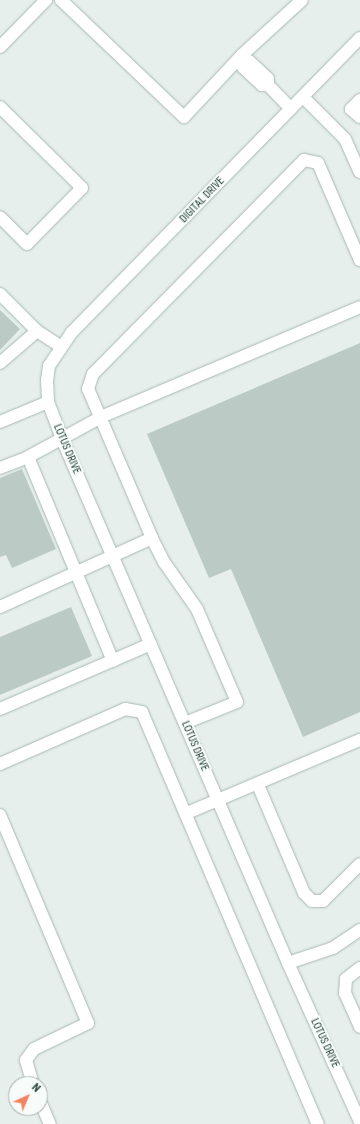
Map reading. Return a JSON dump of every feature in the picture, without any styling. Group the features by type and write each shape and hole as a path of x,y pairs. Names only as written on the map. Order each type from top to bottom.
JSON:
{"street":[{"path":"0,47 46,0"},
{"path":"61,0 184,117 240,58 302,0"},
{"name":"DIGITAL DRIVE","path":"49,366 60,346 360,38"},
{"path":"240,58 243,67 262,85 268,85 292,108"},
{"path":"303,97 355,147 360,172"},
{"path":"360,100 352,109 360,117"},
{"path":"0,107 82,188 27,244 0,217"},
{"path":"185,723 237,702 197,609 164,562 152,538 101,416 88,389 93,374 304,160 318,163 360,260"},
{"path":"0,294 37,331 60,346"},
{"path":"0,468 28,457 101,416 360,307"},
{"path":"0,362 37,331"},
{"name":"LOTUS DRIVE","path":"49,366 48,402 62,439 288,964 360,1122"},
{"path":"0,422 48,402"},
{"path":"28,457 113,661"},
{"path":"0,607 112,554 152,538"},
{"path":"0,709 151,644"},
{"path":"0,764 124,709 133,709 142,712 148,720 318,1124"},
{"path":"187,813 258,785 360,740"},
{"path":"258,785 304,893 312,901 323,901 360,864"},
{"path":"0,815 88,1023 34,1049 26,1060 31,1076"},
{"path":"288,964 333,948 360,930"},
{"path":"360,968 346,980 345,993 360,1027"}],"building":[{"path":"0,310 20,329 0,350"},
{"path":"360,343 360,712 303,737 231,569 209,578 147,434"},
{"path":"22,469 56,549 12,568 6,555 0,557 0,478"},
{"path":"71,607 92,656 0,695 0,637"}]}
